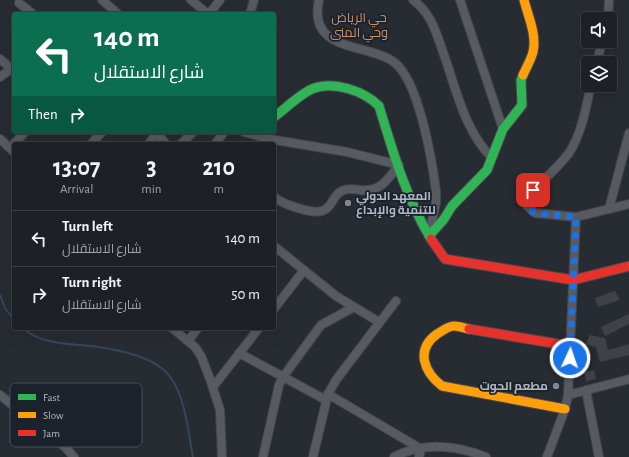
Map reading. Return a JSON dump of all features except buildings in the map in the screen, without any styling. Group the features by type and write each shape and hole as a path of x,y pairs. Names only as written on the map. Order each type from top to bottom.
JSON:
{"street":[{"path":"102,0 116,12"},
{"path":"191,0 206,12"},
{"path":"211,12 220,0"},
{"path":"251,12 254,0"},
{"path":"319,0 318,16 320,24 330,38 337,43 387,57 403,70 408,79 417,101 435,186 436,203 429,236"},
{"path":"413,0 431,18 468,124 482,147 492,158"},
{"path":"460,0 503,128"},
{"path":"429,236 444,219 452,206 486,170 503,128 522,105 521,80 533,53 534,45 534,38 524,0"},
{"path":"608,12 609,0"},
{"path":"19,3 30,12"},
{"path":"0,59 12,69"},
{"path":"0,77 12,71"},
{"path":"276,116 312,89 350,89 366,94 374,99 379,106 415,213 445,259 573,280 629,266"},
{"path":"589,92 579,133 570,151 552,173 528,195 527,206 535,213 576,217 629,204"},
{"path":"609,209 629,133"},
{"path":"17,142 23,134"},
{"path":"93,142 100,134"},
{"path":"183,142 191,134"},
{"path":"256,134 284,142 335,149 399,165"},
{"path":"0,139 12,146"},
{"path":"276,198 296,207 316,213 326,210 337,193 343,190 377,189 384,184 399,165"},
{"path":"547,457 565,409 568,395 576,217"},
{"path":"276,248 336,296 380,322"},
{"path":"276,306 304,270"},
{"path":"313,457 327,397 336,380 396,301"},
{"path":"263,457 279,385 283,377 321,325 354,307"},
{"path":"565,409 442,386 428,373 424,354 426,347 434,335 453,326 570,346"},
{"path":"174,330 195,347 201,356 213,387 220,410 222,457"},
{"path":"188,341 196,330"},
{"path":"213,387 257,330"},
{"path":"239,353 283,377 327,397 420,453"},
{"path":"568,395 629,379"},
{"path":"586,390 599,457"},
{"path":"0,395 10,403"},
{"path":"65,447 74,457"},
{"path":"394,457 404,452 420,453 452,447 469,450 486,457"}],"waterway":[{"path":"0,295 5,308 12,317"},
{"path":"25,330 35,336 49,341 129,353 154,363 164,370 171,378 180,396 186,416 193,457"}],"traffic: fast":[{"path":"429,236 444,219 452,206 487,170 503,129 522,105 521,80 523,75"},
{"path":"276,115 303,94 320,87 338,86 348,88 373,101 379,106 407,191 431,239"}],"traffic: slow":[{"path":"523,75 531,58 534,46 532,26 524,0"},
{"path":"469,329 456,326 447,328 430,340 426,347 424,361 431,374 442,386 565,409"}],"traffic: jam":[{"path":"431,239 445,259 573,280 629,266"},
{"path":"469,329 570,346"}],"place":[{"name":"المعهد الدولي للتنمية والإبداع","path":"348,203"},
{"name":"مطعم الحوت","path":"556,386"}],"district":[{"name":"حي الرياض وحي المنى","path":"359,26"}],"route":[{"path":"533,190 528,195 527,200 527,206 530,211 535,213 576,217 570,358"}]}
